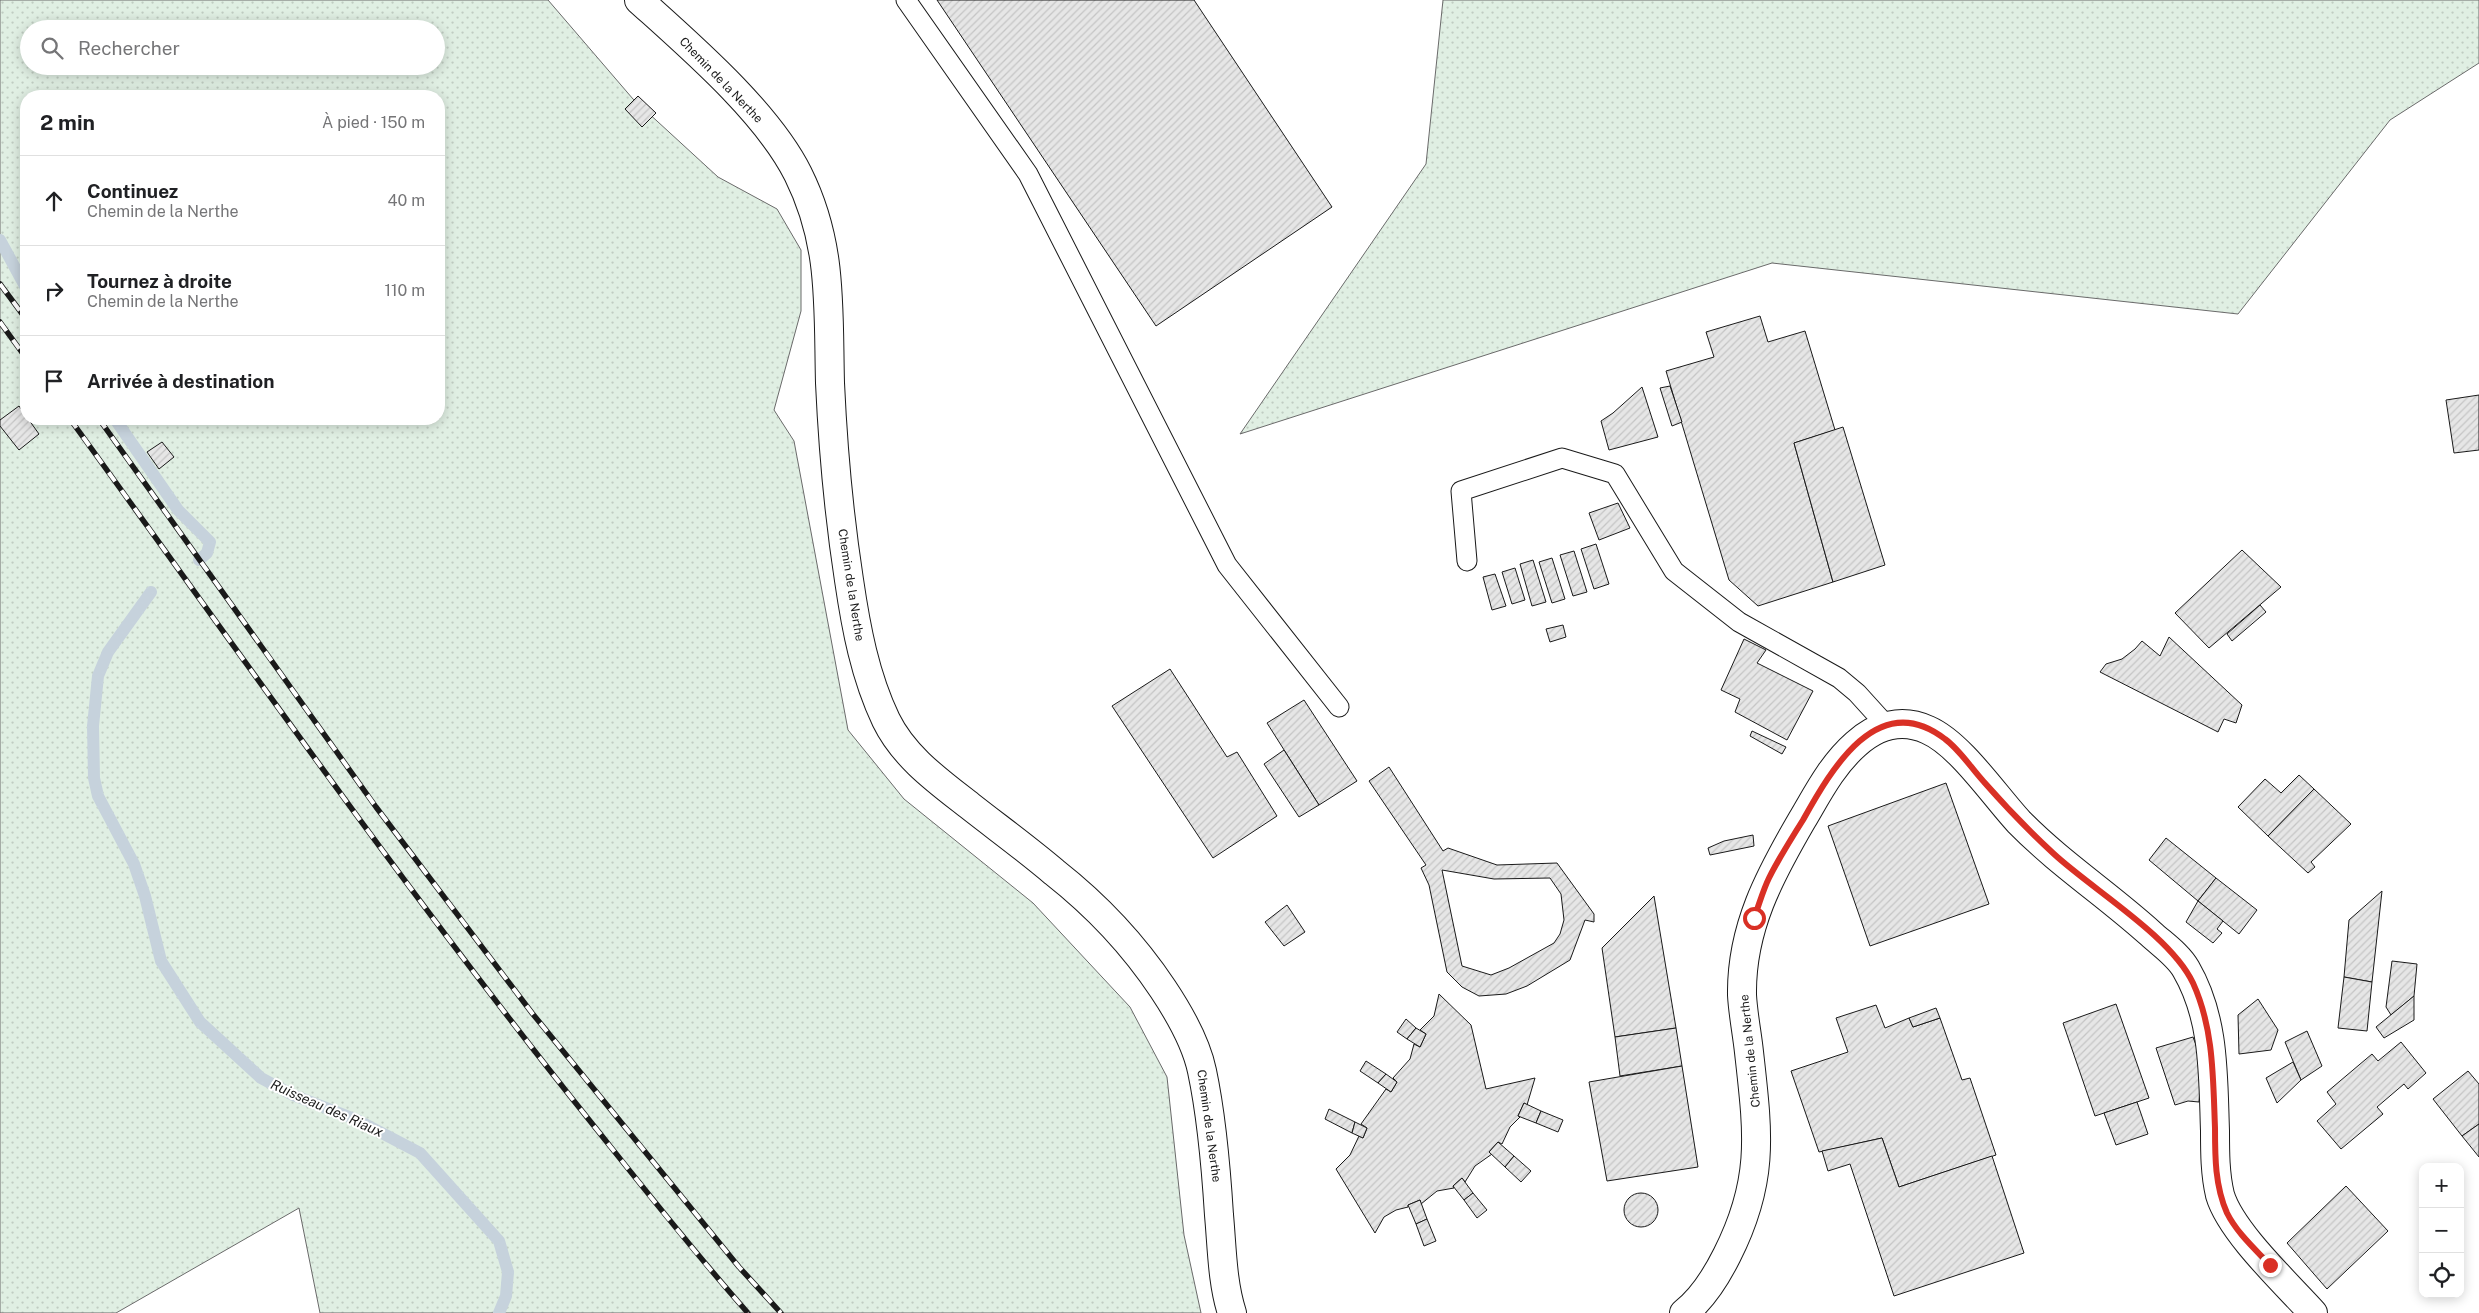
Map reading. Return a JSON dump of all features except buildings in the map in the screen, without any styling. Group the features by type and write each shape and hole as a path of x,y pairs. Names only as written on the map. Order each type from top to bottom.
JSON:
{"street":[{"name":"Chemin de la Nerthe","path":"639,0 722,77 771,132 797,172 814,213 826,264 830,301 830,383 835,463 847,568 857,630 868,673 886,719 902,748 937,780 1057,874 1124,936 1163,989 1185,1025 1202,1068 1216,1172 1223,1260 1232,1313"},
{"name":"Chemin de la Nerthe","path":"1684,1313 1692,1308 1719,1271 1736,1236 1749,1200 1757,1157 1757,1121 1742,995 1745,958 1754,918 1768,879 1828,775 1860,740 1874,730 1886,725 1906,724 1927,729 1945,739 2021,824 2133,918 2184,966 2200,1001 2210,1036 2213,1064 2216,1162 2221,1196 2234,1226 2313,1313"}],"lane":[{"path":"906,0 1028,174 1227,565 1340,706"},
{"path":"1467,561 1461,491 1562,458 1615,474 1674,571 1739,622 1839,678 1857,693 1886,725"}],"green space":[{"path":"0,0 548,0 633,99 718,177 777,209 801,250 801,311 774,410 794,441 848,730 904,799 1033,903 1130,1007 1167,1077 1184,1235 1201,1313 320,1313 299,1208 116,1313 0,1313"},
{"path":"1443,0 2479,0 2479,63 2390,120 2238,314 1772,263 1240,434 1426,164"}],"waterway":[{"name":"Ruisseau des Riaux","path":"0,240 20,277"},
{"name":"Ruisseau des Riaux","path":"119,425 178,510 210,542 207,553 199,560"},
{"name":"Ruisseau des Riaux","path":"151,592 108,652 98,676 93,726 94,778 98,796 134,864 145,896 161,961 200,1022 261,1078 293,1095 357,1120 420,1153 499,1241 508,1272 506,1296 499,1313"}],"railway":[{"path":"0,284 20,311"},
{"path":"0,322 20,350"},
{"path":"74,425 456,949 629,1170 748,1313"},
{"path":"103,425 376,807 532,1013 739,1267 781,1313"}],"route":[{"path":"1754,918 1768,879 1828,775 1847,752 1874,730 1886,725 1906,724 1915,726 1927,729 1945,739 2021,824 2133,918 2184,966 2200,1001 2210,1036 2213,1064 2216,1162 2221,1196 2234,1226 2270,1265"}]}
